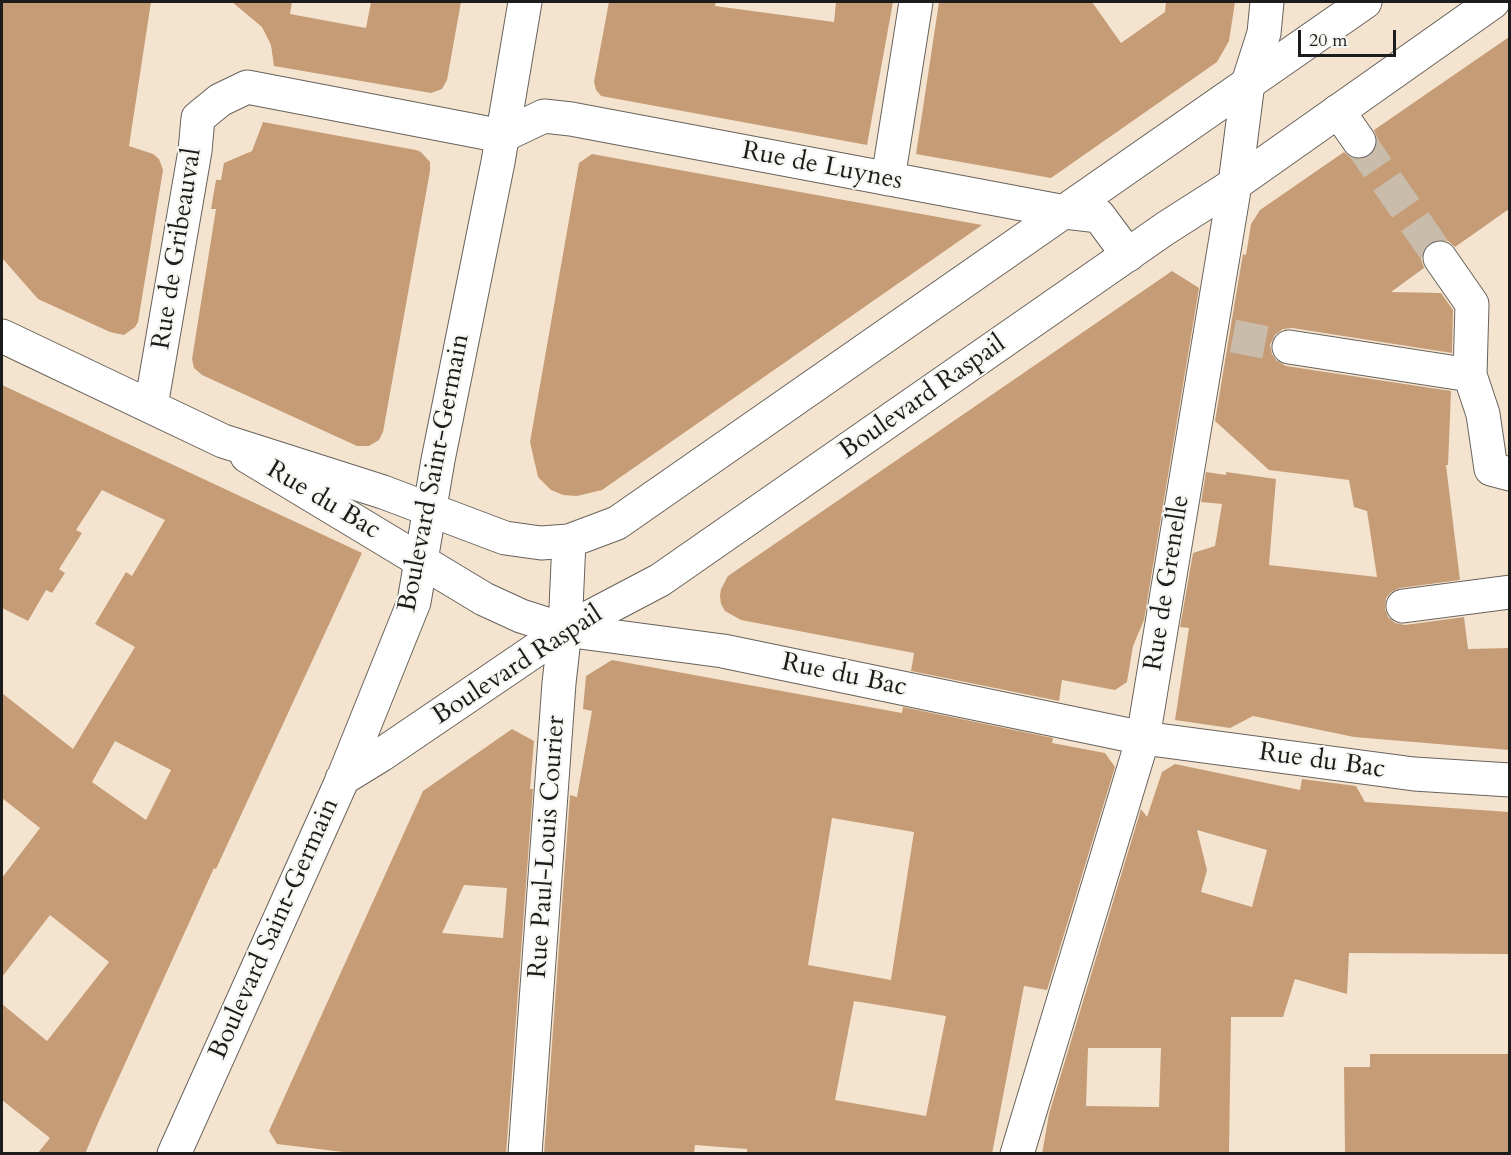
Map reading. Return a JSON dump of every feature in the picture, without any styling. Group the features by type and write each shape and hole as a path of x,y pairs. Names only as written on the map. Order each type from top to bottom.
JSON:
{"street":[{"name":"Boulevard Saint-Germain","path":"174,1154 342,779 414,602 423,561 438,460 502,136 525,2"},
{"path":"888,179 916,2"},
{"name":"Rue de Grenelle","path":"1017,1154 1143,738 1222,333 1235,184 1248,83 1264,33 1267,2"},
{"path":"431,510 505,538 541,543 569,541 617,524 1365,2"},
{"name":"Boulevard Raspail","path":"342,779 565,630 660,580 1166,228 1235,184 1493,2"},
{"name":"Rue de Gribeauval","path":"151,406 195,151 198,118 219,100 247,87 502,136"},
{"path":"1338,111 1359,141"},
{"name":"Rue de Luynes","path":"502,136 544,116 1065,212 1099,216 1128,255"},
{"path":"1440,258 1472,304 1470,375 1483,414 1491,469 1509,474"},
{"path":"2,320 13,341"},
{"name":"Rue du Bac","path":"13,341 223,441 484,599 521,616 565,630 723,651 1143,738 1414,774 1509,780"},
{"path":"1289,347 1470,375"},
{"name":"Rue du Bac","path":"223,441 383,492 431,510"},
{"name":"Rue Paul-Louis Courier","path":"525,1154 559,683 565,630 569,541"},
{"path":"1403,606 1509,592"}],"building":[{"path":"2,2 151,2 129,146 153,154 159,159 163,170 138,322 124,335 110,332 38,299 2,258"},
{"path":"232,2 292,2 290,14 366,28 371,2 461,2 447,80 442,89 431,93 274,66 271,45 262,27"},
{"path":"609,2 716,2 715,6 834,22 836,2 893,2 867,145 601,96 594,82"},
{"path":"939,2 1092,2 1121,43 1165,12 1166,2 1235,2 1229,41 1217,62 1051,178 916,154"},
{"path":"1509,37 1509,209 1455,247 1448,241 1439,239 1429,243 1423,250 1421,259 1424,268 1391,292 1441,293 1453,310 1452,353 1292,328 1283,329 1275,335 1270,345 1277,361 1286,366 1451,391 1448,465 1446,465 1460,580 1400,588 1391,592 1386,598 1385,609 1388,617 1395,623 1405,625 1464,617 1468,649 1509,648 1509,750 1354,737 1253,716 1230,728 1175,720 1189,628 1180,627 1193,553 1215,546 1222,504 1201,502 1206,472 1226,475 1226,472 1276,479 1269,565 1377,577 1367,511 1354,507 1349,480 1269,470 1215,421 1243,254 1246,255 1251,224 1260,210 1344,152 1351,158 1360,160 1370,156 1378,140 1374,130"},
{"path":"263,122 416,150 430,162 383,432 379,440 369,446 357,446 202,375 194,368 192,359 216,209 211,209 216,180 221,180 224,163 252,151"},
{"path":"592,154 982,225 602,490 577,496 563,495 551,490 538,477 530,442 579,163"},
{"path":"1172,271 1199,288 1144,620 1133,646 1127,682 1115,690 1062,680 1059,701 911,671 914,653 741,620 725,611 720,596 728,576"},
{"path":"2,385 362,553 216,869 214,868 85,1154 37,1154 50,1138 2,1100 2,1004 47,1041 109,962 50,915 2,977 2,878 40,828 2,798 2,693 73,749 135,647 95,624 126,572 132,576 165,520 102,490 76,530 82,533 59,569 65,573 52,593 46,590 28,621 2,608","holes":["115,741 171,770 146,820 92,782"]},
{"path":"612,660 902,713 903,707 1053,738 1052,743 1105,753 1115,767 1047,990 1024,986 992,1154 747,1154 747,1149 695,1145 694,1154 544,1154 570,795 577,797 592,711 583,709 586,676","holes":["832,818 914,832 891,980 808,965","854,1001 946,1016 926,1116 835,1100"]},
{"path":"512,729 534,741 530,789 533,789 506,1154 360,1154 277,1144 269,1131 423,791","holes":["464,885 507,888 503,938 442,933"]},
{"path":"1175,764 1300,790 1302,779 1356,786 1365,802 1509,812 1509,954 1349,953 1347,994 1295,979 1283,1017 1231,1017 1229,1154 1042,1154 1049,1114 1141,809 1147,817 1162,772","holes":["1197,830 1267,850 1252,907 1201,892 1207,870","1088,1048 1161,1048 1159,1107 1086,1106"]},
{"path":"1370,1054 1509,1054 1509,1154 1345,1154 1344,1067 1370,1067"}],"tunnel":[{"path":"1359,141 1440,258"},
{"path":"1233,336 1289,347"}]}
